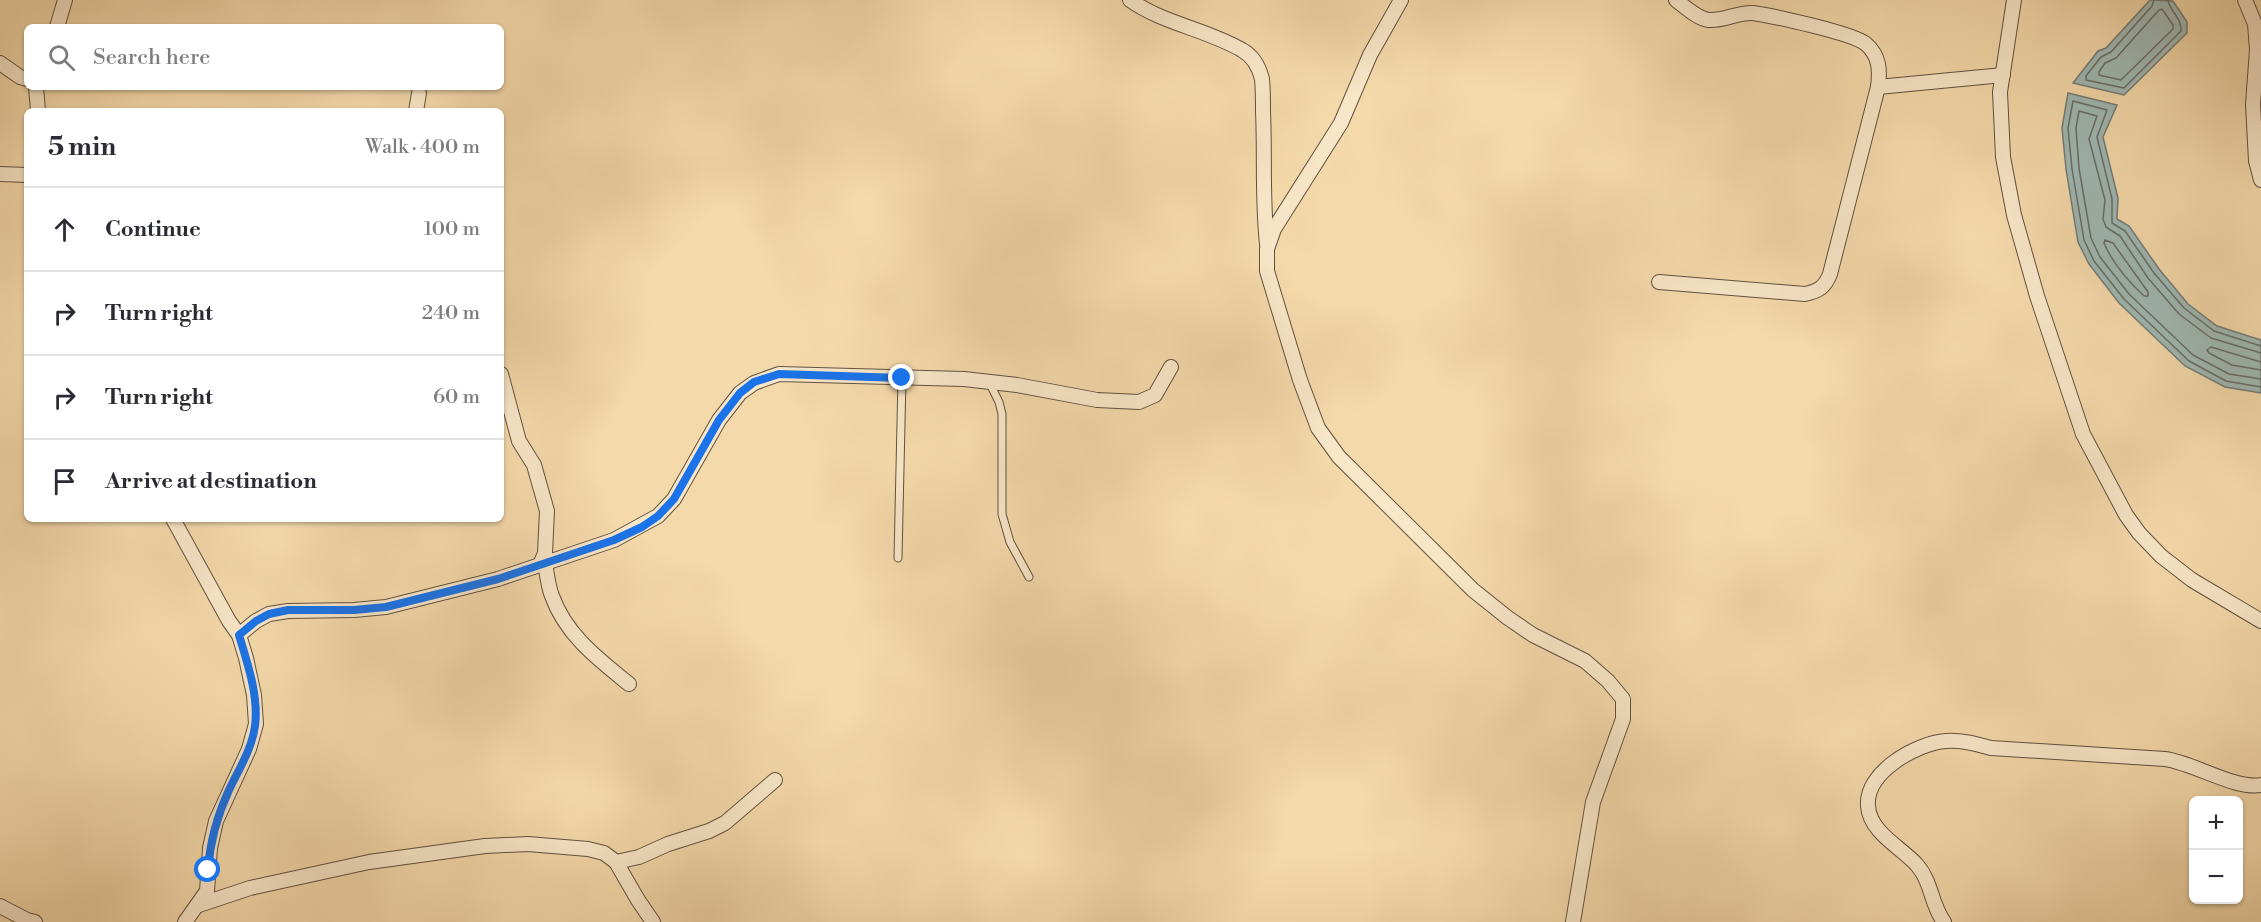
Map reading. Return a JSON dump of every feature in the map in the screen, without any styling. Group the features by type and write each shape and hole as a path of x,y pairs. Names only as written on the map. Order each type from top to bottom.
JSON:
{"street":[{"path":"58,24 65,0"},
{"path":"1130,0 1166,20 1215,36 1255,60 1262,78 1263,200 1268,249 1267,271 1300,380 1318,428 1339,457 1473,590 1533,635 1585,661 1608,681 1623,699 1623,719 1593,802 1573,922"},
{"path":"1268,249 1274,229 1341,123 1370,56 1401,0"},
{"path":"1659,282 1805,294 1818,291 1826,285 1878,87 1880,69 1875,55 1859,39 1752,13 1743,12 1709,20 1698,16 1677,0"},
{"path":"2014,0 2000,92 2003,157 2014,215 2043,316 2083,434 2126,514 2139,533 2161,556 2192,580 2261,621"},
{"path":"2245,0 2255,24 2257,50 2253,104 2256,161 2261,180"},
{"path":"0,63 24,78"},
{"path":"1878,87 2003,75"},
{"path":"36,90 38,108"},
{"path":"416,108 419,93"},
{"path":"0,174 24,175"},
{"path":"239,635 269,614 288,610 354,610 386,607 498,579 614,540 658,516 674,499 719,420 740,393 754,382 779,374 964,379 1017,385 1097,400 1139,402 1155,395 1171,367"},
{"path":"504,385 519,441 534,465 547,511 543,564 550,593 578,642 629,684"},
{"path":"175,522 223,611 239,635 254,695 256,724 249,749 216,821 210,848 207,891 185,922"},
{"path":"1944,922 1937,913 1932,891 1925,876 1917,865 1872,821 1868,806 1870,790 1877,777 1918,748 1945,741 1965,741 1991,748 2165,759 2179,761 2246,786 2261,785"},
{"path":"616,862 639,857 726,823 775,780"},
{"path":"199,905 250,888 297,876 369,862 485,846 528,844 588,849 604,854 616,862 653,922"},
{"path":"0,906 35,922"}],"lane":[{"path":"898,558 902,378"},
{"path":"989,382 1002,414 1004,526 1029,577"}],"water":[{"path":"2150,0 2173,1 2187,22 2187,33 2124,95 2073,83 2098,51 2106,48"},
{"path":"2068,93 2117,105 2103,137 2118,198 2117,219 2129,226 2159,269 2188,304 2217,326 2261,340 2261,393 2225,387 2185,366 2119,303 2089,264 2078,242 2066,169 2062,128"}],"route":[{"path":"208,870 216,821 249,749 256,724 254,695 239,635 256,621 269,614 288,610 354,610 386,607 431,597 498,579 614,540 642,527 658,516 674,499 719,420 740,393 754,382 779,374 902,378"}]}
